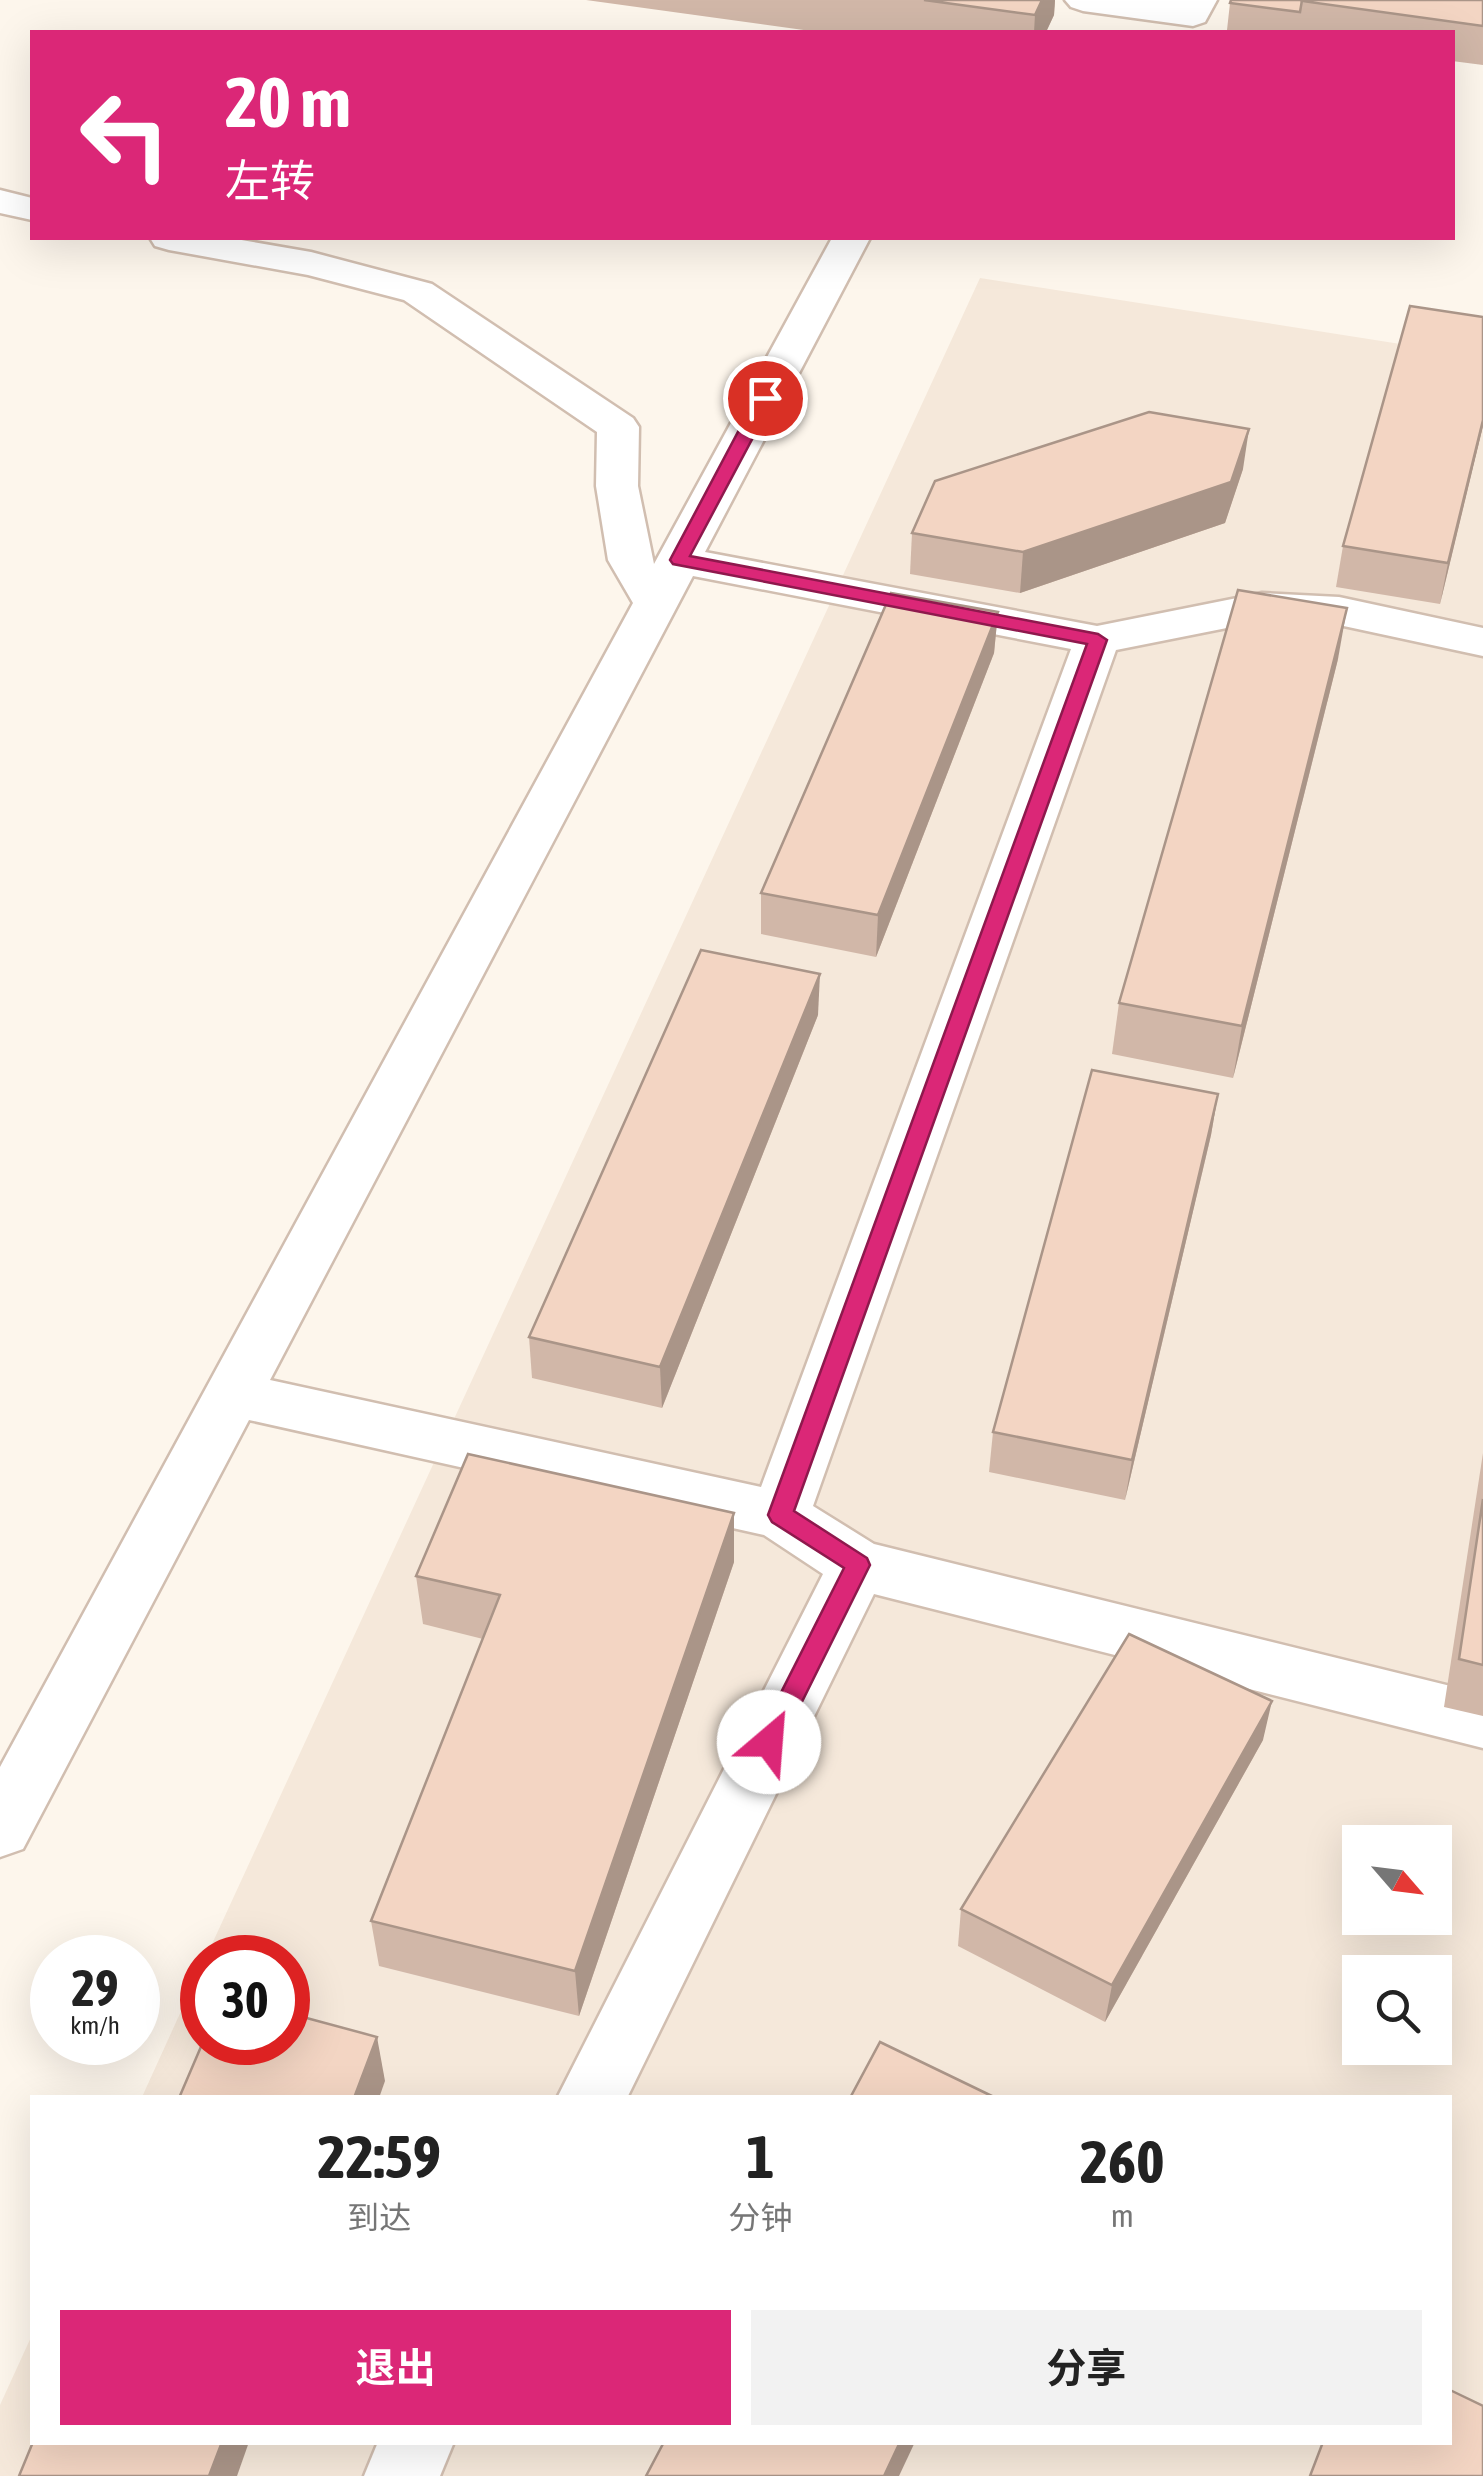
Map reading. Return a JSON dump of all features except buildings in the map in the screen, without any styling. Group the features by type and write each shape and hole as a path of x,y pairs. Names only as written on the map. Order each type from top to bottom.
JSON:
{"street":[{"path":"1083,0 1193,15 1199,0"},
{"path":"0,201 30,208"},
{"path":"180,240 311,264 418,292 618,427 617,486 630,560 667,581 1098,640 1262,607 1339,610 1483,642"},
{"path":"0,1829 850,240"},
{"path":"780,1515 1098,640"},
{"path":"234,1394 780,1515 858,1565 1483,1721"},
{"path":"592,2095 858,1565"},
{"path":"400,2476 416,2445"}],"shaded area":[{"path":"980,278 1483,357 1483,2476 0,2476 0,2405 30,2339 30,2445 1452,2445 1452,2095 143,2095 157,2065 160,2065 180,2013 180,2065 310,2065 310,1935 216,1935"}],"route":[{"path":"765,398 679,560 1098,640 780,1515 858,1565 769,1742"}]}
